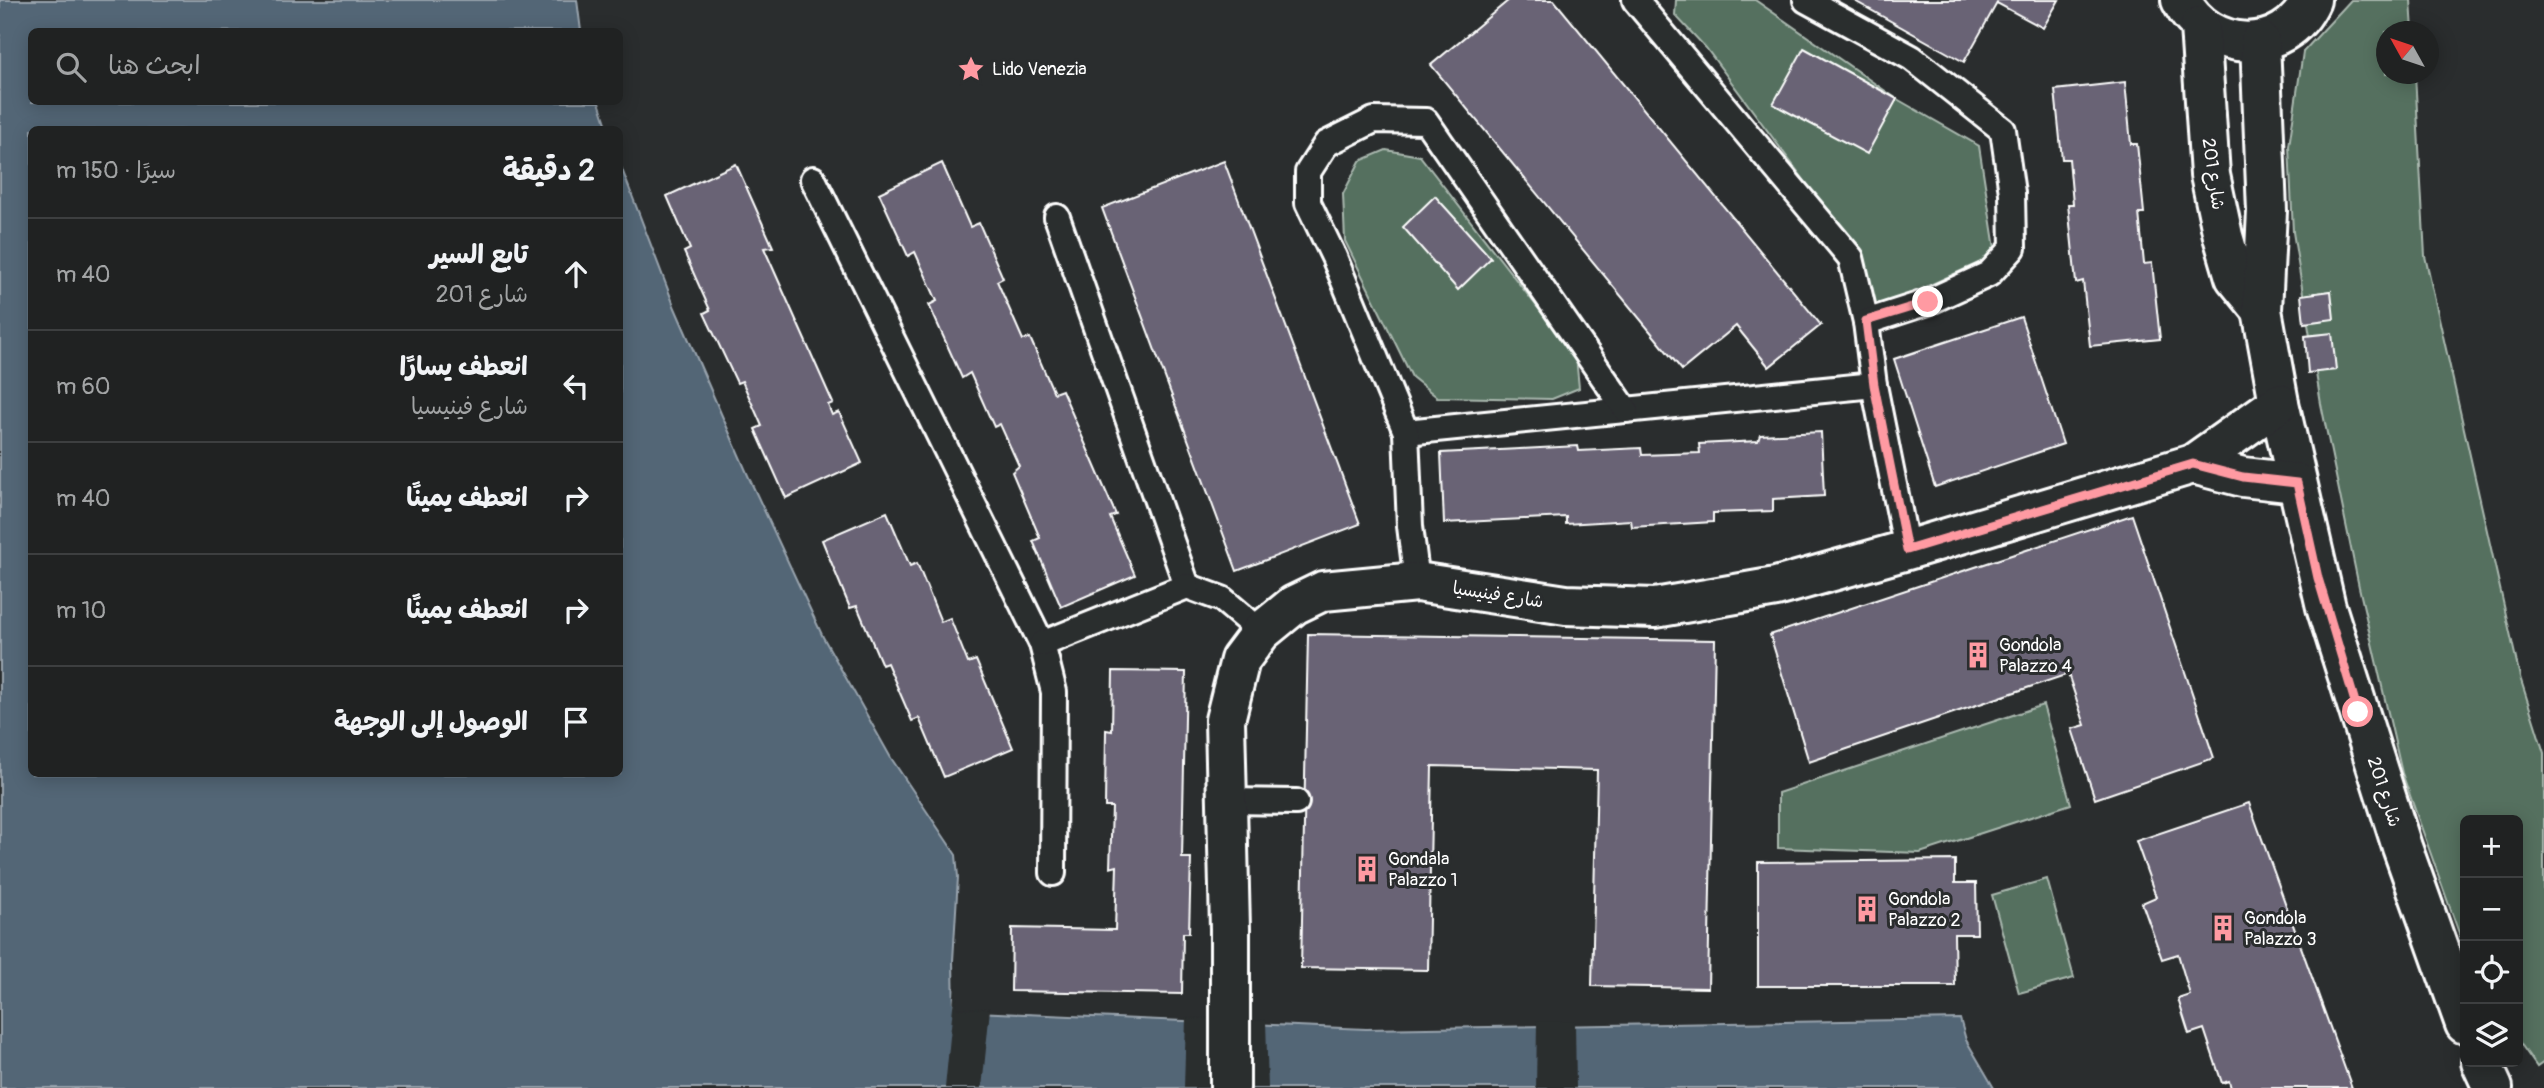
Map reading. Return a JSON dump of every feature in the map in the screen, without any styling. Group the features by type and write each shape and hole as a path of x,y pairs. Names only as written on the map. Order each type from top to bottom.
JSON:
{"street":[{"path":"2190,13 2218,37 2238,42 2260,41 2280,34 2297,21 2311,0"},
{"name":"شارع 201","path":"2190,13 2210,175 2223,236 2235,277 2262,310"},
{"name":"شارع 201","path":"2260,41 2267,211 2262,310 2279,403 2318,578 2402,847 2460,1010"},
{"name":"شارع فينيسيا","path":"1230,1088 1230,929 1225,720 1240,660 1261,632 1294,605 1323,591 1417,582 1566,605 1655,608 1776,587 2193,464 2279,403"},
{"path":"2193,464 2243,477 2297,483"},
{"path":"2483,1067 2493,1088"}],"lane":[{"path":"1635,0 1851,258 1866,321 1874,385 1907,550"},
{"path":"1806,0 1912,58 2003,130 2012,193 2013,248 1989,274 1928,302 1866,321"},
{"path":"1417,582 1410,526 1406,432 1334,257 1308,203 1308,172 1326,144 1374,120 1426,121 1626,410"},
{"path":"813,178 1042,643 1054,692 1054,873"},
{"path":"1057,217 1187,586"},
{"path":"1406,432 1874,385"},
{"path":"1042,643 1187,586 1222,599 1261,632"},
{"path":"1228,801 1296,802"}],"green space":[{"path":"1676,0 1755,0 1897,99 1979,146 1996,255 1877,309 1859,254 1706,48 1675,15"},
{"path":"2351,0 2411,0 2412,21 2376,21 2376,84 2416,84 2425,256 2520,677 2544,753 2544,1062 2537,1067 2523,1047 2523,815 2460,815 2460,936 2402,773 2359,587 2321,404 2293,232 2289,146 2303,52"},
{"path":"1386,150 1420,156 1576,357 1579,388 1552,399 1437,397 1412,377 1345,241 1343,194 1360,161"},
{"path":"2043,705 2071,804 1920,853 1778,848 1778,793"},
{"path":"2047,879 2074,978 2019,993 1992,895"}],"water":[{"path":"0,0 577,0 581,28 28,28 28,105 600,105 607,126 28,126 28,777 623,777 623,172 675,308 750,480 823,637 891,758 956,855 958,877 953,961 954,1011 1366,1029 1960,1019 1966,1040 1994,1088 0,1088"}],"pier":[{"path":"955,986 957,1008 990,1009 982,1088 945,1088"},
{"path":"1186,1018 1266,1021 1268,1088 1184,1088"},
{"path":"1537,1022 1575,1022 1576,1088 1536,1088"}],"building":[{"path":"1509,0 1554,0 1821,325 1769,367 1736,326 1682,370 1431,65"},
{"path":"1853,0 2059,0 2043,28 1997,3 1964,62"},
{"path":"1804,48 1897,99 1867,154 1773,104"},
{"path":"2125,82 2131,144 2137,144 2144,213 2139,213 2144,264 2152,263 2160,339 2090,346 2083,281 2076,283 2068,204 2073,204 2069,159 2062,159 2055,90"},
{"path":"1224,161 1360,524 1237,571 1102,208"},
{"path":"942,163 970,227 979,223 1003,278 997,281 1023,340 1030,338 1054,393 1062,390 1116,515 1110,517 1135,575 1061,607 1033,541 1040,538 1012,472 1019,466 1000,424 994,427 970,373 962,378 929,305 937,301 915,252 908,256 879,193"},
{"path":"736,164 773,247 764,248 833,403 828,405 832,415 839,412 862,463 786,498 755,429 762,426 742,381 737,383 704,313 710,310 684,252 690,249 667,196"},
{"path":"1435,196 1491,258 1458,290 1403,227"},
{"path":"2331,291 2334,319 2304,323 2301,295"},
{"path":"2021,317 2063,444 1935,487 1894,359"},
{"path":"2332,333 2336,370 2308,373 2305,336"},
{"path":"1821,432 1824,496 1773,499 1773,511 1713,513 1713,522 1632,527 1631,520 1566,524 1566,517 1444,523 1441,453 1578,446 1579,451 1641,448 1642,455 1700,453 1699,444 1758,441 1760,435"},
{"path":"887,512 910,566 917,563 941,622 950,618 968,663 976,660 1013,748 944,777 919,718 912,721 887,663 882,665 857,606 850,608 822,540"},
{"name":"Gondola Palazzo 4","path":"2132,515 2214,758 2095,799 2072,729 2085,725 2068,674 1809,762 1770,635"},
{"name":"Gondala Palazzo 1","path":"1308,634 1715,640 1708,988 1592,986 1597,770 1432,766 1428,970 1301,968"},
{"path":"1113,671 1186,672 1182,858 1191,858 1189,933 1183,933 1182,994 1011,991 1012,928 1115,930 1117,866 1110,868 1112,807 1105,807 1106,730 1112,731"},
{"name":"Gondola Palazzo 3","path":"2249,803 2352,1088 2231,1088 2229,1081 2222,1083 2204,1029 2189,1034 2178,999 2190,995 2178,954 2162,959 2142,903 2156,897 2136,841"},
{"name":"Gondola Palazzo 2","path":"1955,860 1955,883 1976,883 1977,934 1954,934 1955,986 1758,986 1758,862"}],"place":[{"name":"Lido Venezia","path":"971,69"},
{"name":"Gondola Palazzo 4","path":"1978,655"},
{"name":"Gondala Palazzo 1","path":"1367,869"},
{"name":"Gondola Palazzo 2","path":"1867,909"},
{"name":"Gondola Palazzo 3","path":"2223,928"}],"route":[{"path":"1928,302 1866,321 1874,385 1907,550 2193,464 2243,477 2297,483 2318,578 2358,712"}]}
